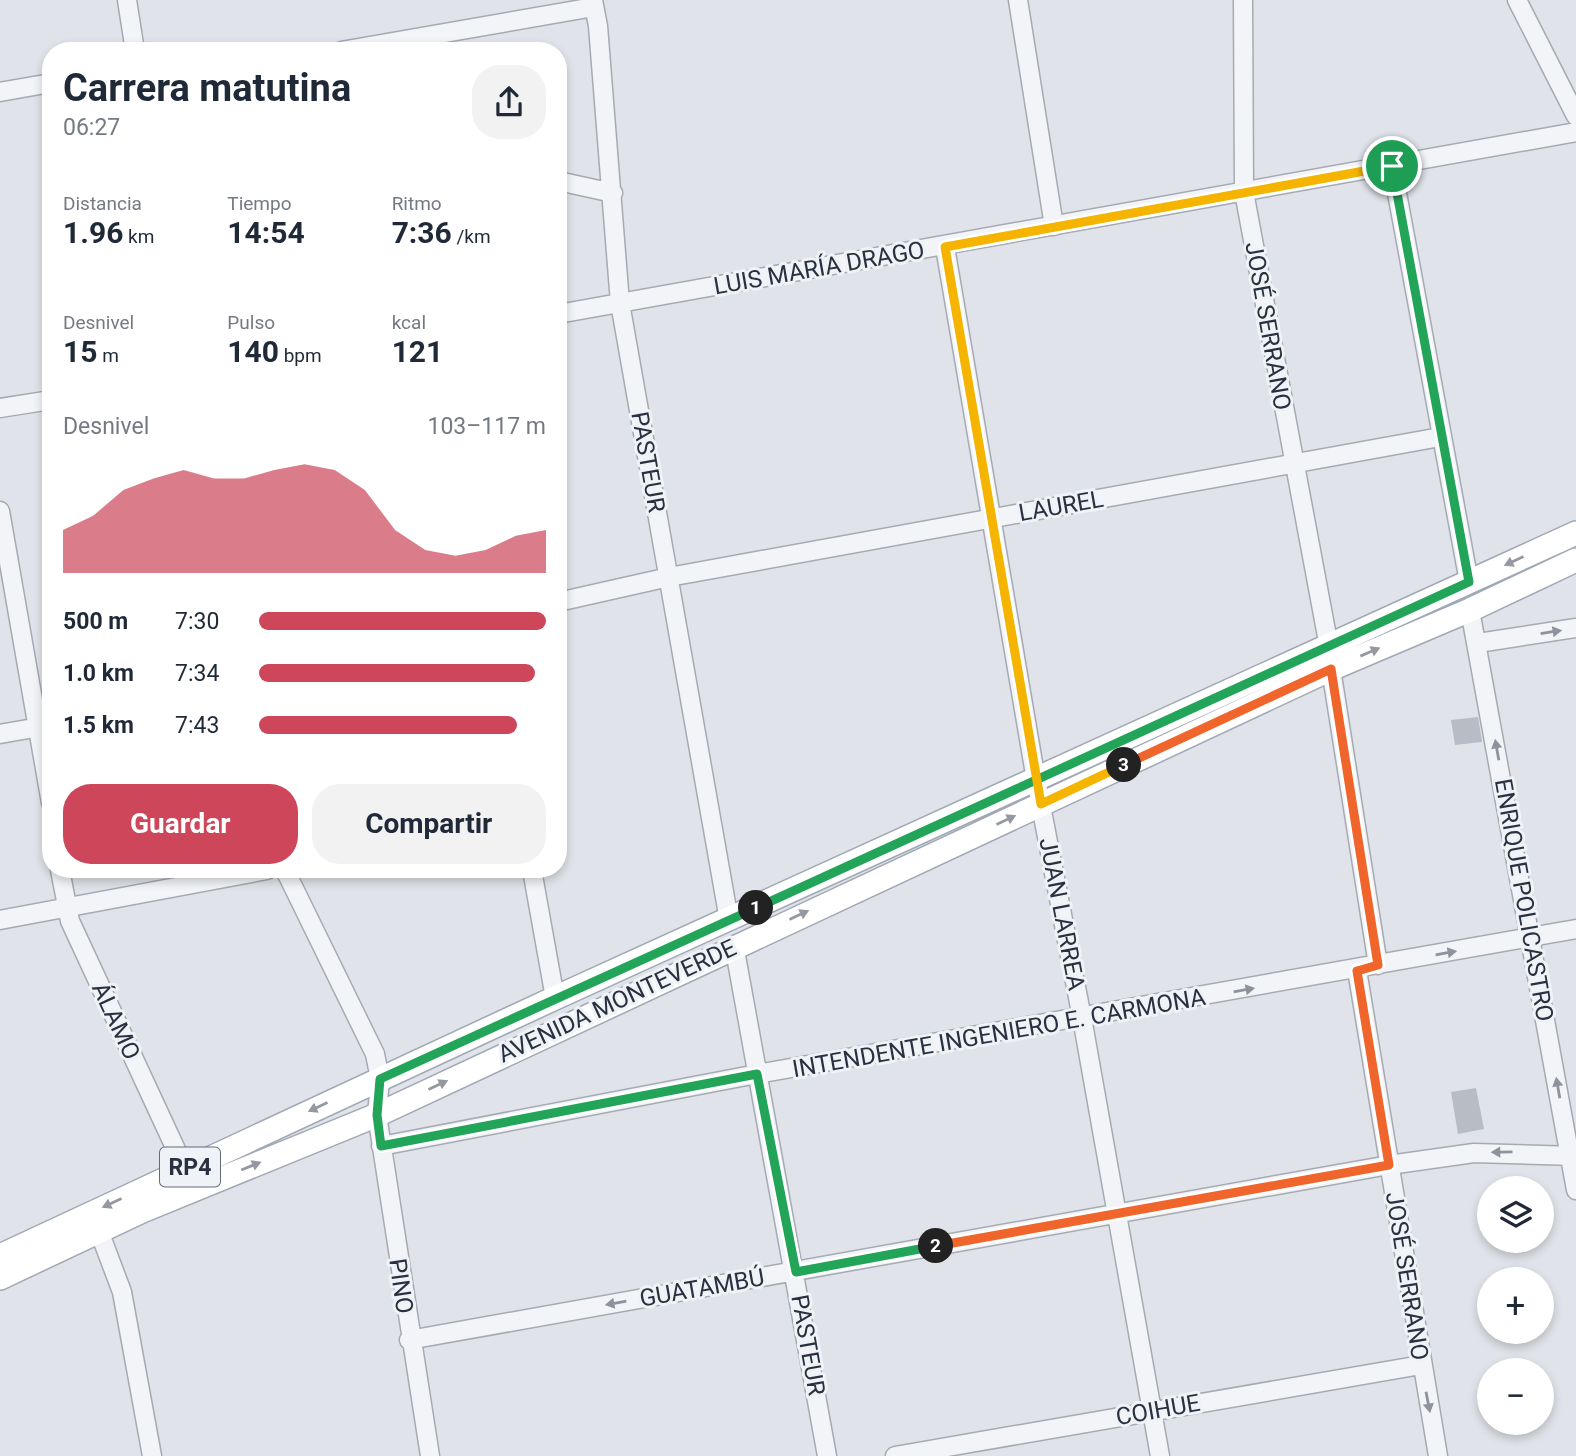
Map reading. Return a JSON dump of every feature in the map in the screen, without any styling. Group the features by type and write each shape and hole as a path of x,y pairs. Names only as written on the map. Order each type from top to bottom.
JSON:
{"main road":[{"name":"AVENIDA MONTEVERDE","path":"0,1278 99,1231 377,1115 734,945 1041,804 1330,658 1469,582 1576,533"},
{"name":"AVENIDA MONTEVERDE","path":"0,1256 555,998 1036,780 1330,658 1471,610 1576,560"}],"street":[{"path":"127,0 134,42"},
{"path":"1018,0 1054,226"},
{"name":"JOSÉ SERRANO","path":"1243,0 1244,192 1330,658 1378,965"},
{"path":"1517,0 1576,116"},
{"path":"389,42 593,4"},
{"name":"PASTEUR","path":"593,4 613,193 620,303 729,920"},
{"path":"0,92 42,85"},
{"name":"LUIS MARÍA DRAGO","path":"567,312 945,247 1576,132"},
{"path":"1392,166 1440,437 1469,582"},
{"path":"567,183 613,193"},
{"name":"JUAN LARREA","path":"945,247 1036,780 1083,1018 1160,1456"},
{"path":"0,408 42,401"},
{"name":"LAUREL","path":"567,600 669,577 1440,437"},
{"path":"0,511 42,712"},
{"name":"ENRIQUE POLICASTRO","path":"1471,610 1530,937 1573,1155 1576,1190"},
{"path":"1478,643 1576,628"},
{"path":"0,734 42,727"},
{"name":"ÁLAMO","path":"61,878 66,908 186,1168"},
{"path":"0,920 225,878"},
{"path":"289,878 376,1054 380,1079"},
{"path":"532,878 555,998"},
{"name":"INTENDENTE INGENIERO E. CARMONA","path":"381,1146 757,1074 1357,971 1576,929"},
{"name":"PASTEUR","path":"734,945 796,1272 827,1456"},
{"name":"JOSÉ SERRANO","path":"1357,971 1438,1456"},
{"name":"PINO","path":"380,1079 377,1115 381,1146 430,1456"},
{"name":"GUATAMBÚ","path":"410,1340 1389,1165 1474,1153 1573,1155"},
{"path":"99,1231 122,1292 152,1456"},
{"name":"COIHUE","path":"895,1456 1421,1365"}],"building":[{"path":"1478,717 1482,742 1455,745 1451,720"},
{"path":"1476,1088 1484,1129 1458,1134 1451,1092"}],"route":[{"path":"1392,166 945,247 1036,780 1041,804 1331,669 1378,965 1357,971 1389,1165 796,1272 757,1074 381,1146 377,1115 380,1079 555,998 729,920 1036,780 1329,648 1469,582 1440,437 1392,166"}]}
